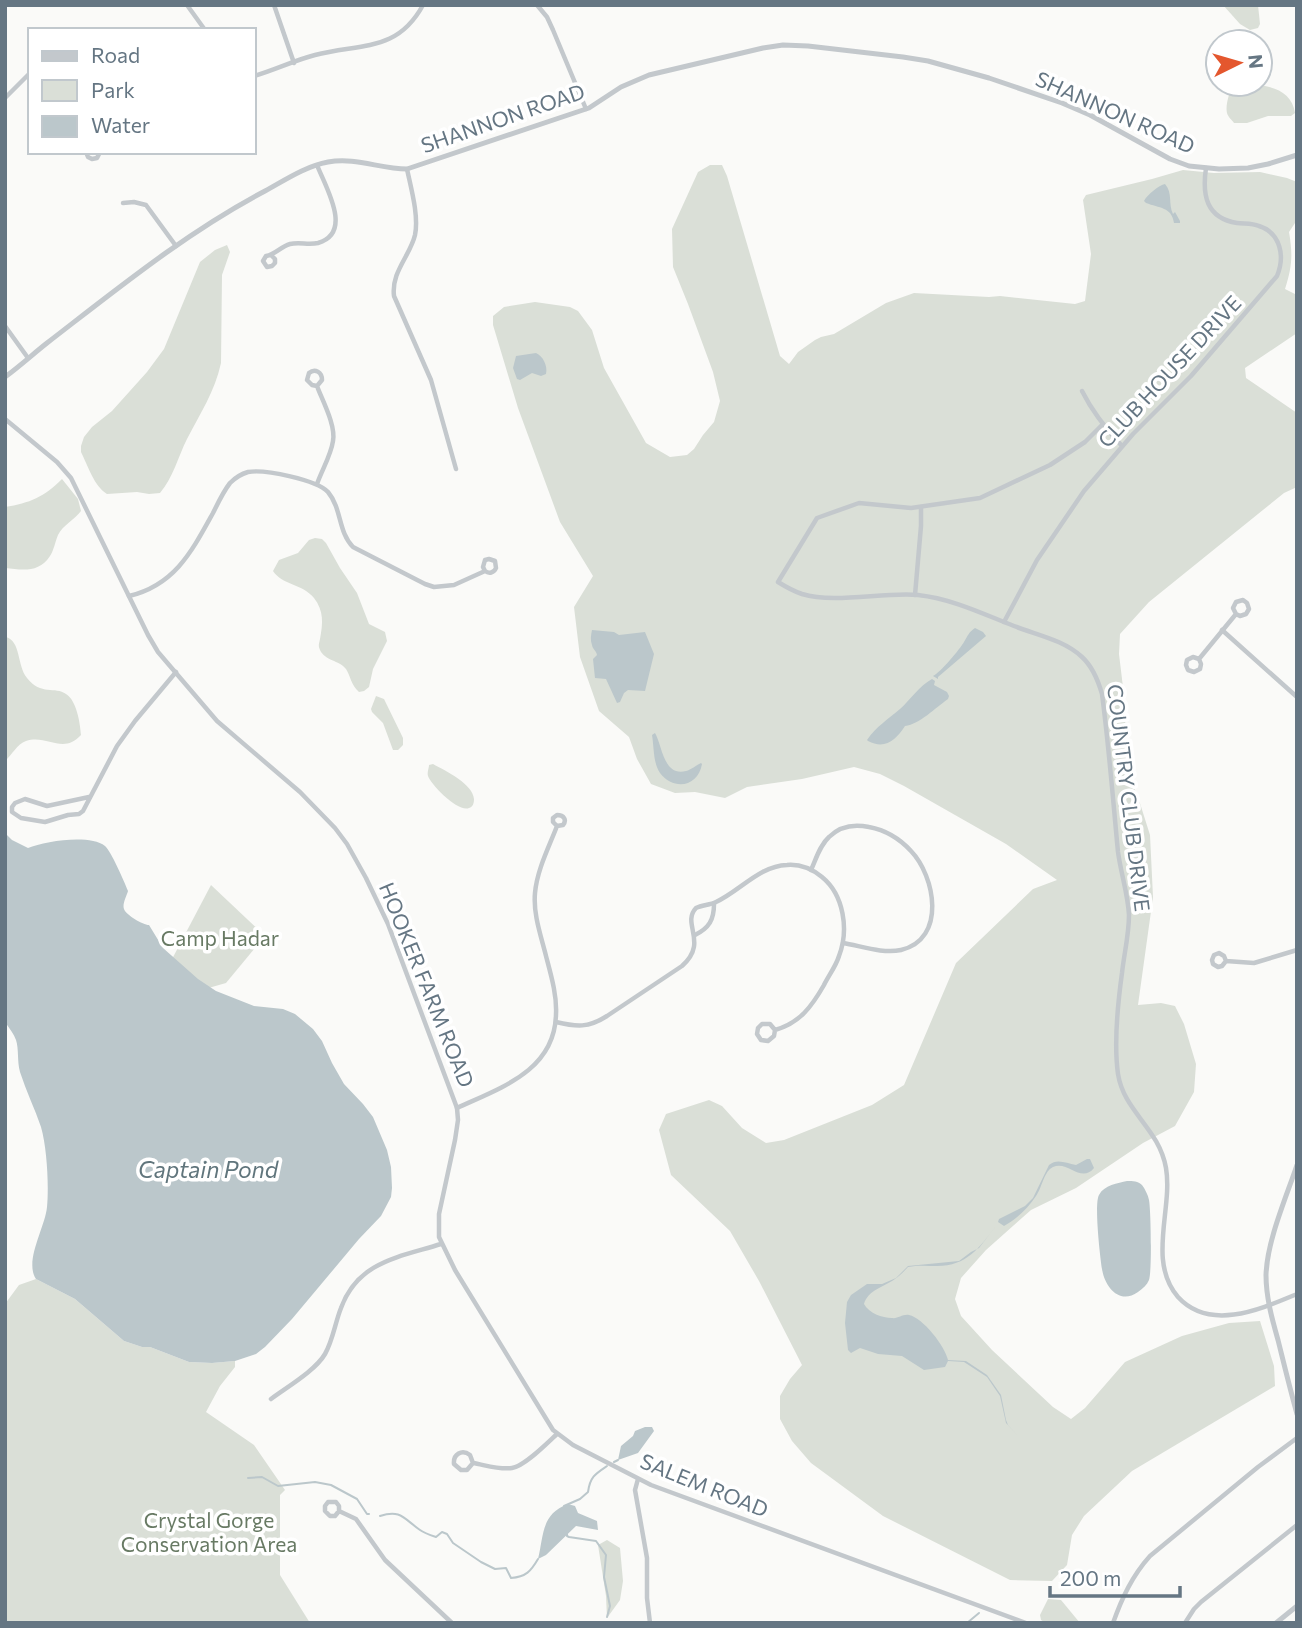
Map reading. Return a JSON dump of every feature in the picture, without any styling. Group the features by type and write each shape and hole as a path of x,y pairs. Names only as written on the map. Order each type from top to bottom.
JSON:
{"street":[{"path":"187,5 204,28"},
{"path":"274,5 294,63"},
{"path":"256,75 318,54 373,46 401,34 423,5"},
{"path":"537,5 554,30 586,109"},
{"name":"SHANNON ROAD","path":"5,377 203,226 317,165 350,161 407,169 586,109 630,82 649,75 773,46 808,46 928,61 989,78 1053,99 1090,115 1170,159 1189,166 1248,168 1297,155"},
{"path":"5,98 28,75"},
{"path":"272,256 291,244 321,241 333,231 336,215 317,165"},
{"name":"CLUB HOUSE DRIVE","path":"1004,622 1037,560 1084,491 1122,446 1191,376 1270,284 1281,267 1279,243 1266,229 1226,220 1210,208 1204,188 1206,168"},
{"path":"407,169 416,228 413,243 396,276 394,296 430,380 456,469"},
{"path":"123,203 146,205 176,246"},
{"path":"5,326 28,358"},
{"path":"317,386 334,437 317,484"},
{"path":"1082,391 1102,425 1122,446"},
{"name":"HOOKER FARM ROAD","path":"5,419 68,473 158,652 217,721 300,792 335,828 366,878 388,924 457,1108 455,1140 438,1230 441,1244 455,1270"},
{"path":"915,595 921,507 973,500 989,495 1050,465 1085,442 1102,425"},
{"path":"129,596 153,587 177,569 195,545 225,489 246,472 261,472 317,484 326,490 335,502 342,531 353,547 425,584 435,587 454,585 485,570"},
{"name":"COUNTRY CLUB DRIVE","path":"921,507 859,503 817,518 778,582 802,594 825,598 915,595 954,602 1060,643 1080,656 1093,671 1102,694 1119,855 1129,915 1120,990 1117,1064 1122,1089 1157,1139 1166,1168 1163,1258 1167,1278 1180,1299 1206,1314 1226,1316 1270,1305 1297,1294"},
{"path":"1199,659 1236,614"},
{"path":"1223,630 1297,697"},
{"path":"89,797 47,806 25,799 12,807 12,812 21,818 40,822 79,814 86,808 89,797 117,746 176,672"},
{"path":"457,1108 517,1079 533,1067 545,1051 556,1022 555,995 535,902 537,882 557,826"},
{"path":"811,870 828,838 840,829 855,826 874,828 893,836 912,852 926,873 932,892 931,917 927,931 917,943 904,950 894,951 843,943"},
{"path":"556,1022 584,1026 607,1016 686,963 693,950 695,935 690,918 699,906 715,904 772,867 793,865 811,870 827,882 836,894 844,923 843,943 834,966 809,1010 793,1023 775,1030"},
{"path":"695,935 709,925 715,904"},
{"path":"1226,961 1254,963 1297,950"},
{"path":"764,1023 770,1024 775,1030 773,1038 768,1041 761,1040 757,1034 759,1026 764,1023"},
{"path":"1297,1165 1269,1256 1267,1290 1297,1414"},
{"path":"271,1399 319,1362 329,1345 345,1297 364,1274 390,1259 441,1244"},
{"name":"SALEM ROAD","path":"455,1270 544,1418 557,1434 573,1445 638,1479 1026,1623"},
{"path":"472,1463 516,1467 557,1434"},
{"path":"1113,1623 1126,1589 1150,1556 1297,1438"},
{"path":"465,1452 472,1457 472,1463 470,1468 461,1470 454,1464 454,1458 458,1453 465,1452"},
{"path":"638,1479 635,1490 647,1558 650,1623"},
{"path":"339,1511 356,1520 385,1560 452,1623"},
{"path":"1185,1623 1201,1602 1297,1525"},
{"path":"1276,1623 1297,1606"}],"green space":[{"path":"1223,5 1258,5 1258,28 1247,28"},
{"path":"1274,89 1287,96 1295,113 1291,116 1268,116 1247,123 1234,123 1227,110 1228,98 1274,98"},
{"path":"710,165 722,165 727,176 780,356 789,364 798,352 815,340 834,334 886,303 914,293 1000,296 1075,304 1085,301 1091,254 1083,200 1086,195 1183,170 1214,173 1260,172 1297,182 1297,220 1289,232 1291,261 1285,289 1297,295 1297,333 1245,368 1246,378 1297,413 1297,487 1284,493 1149,602 1120,634 1126,769 1150,835 1153,897 1138,1005 1161,1003 1175,1006 1184,1024 1196,1064 1194,1092 1175,1126 1143,1143 1076,1188 1031,1210 986,1250 961,1278 955,1299 961,1316 992,1350 1053,1407 1071,1419 1085,1408 1125,1362 1182,1336 1229,1323 1260,1321 1274,1366 1275,1386 1132,1471 1084,1516 1072,1535 1067,1565 1052,1581 1010,1580 883,1516 811,1463 792,1441 780,1419 780,1396 802,1365 730,1231 671,1175 659,1130 666,1114 709,1100 722,1106 742,1128 766,1143 784,1140 872,1105 904,1085 956,963 1033,889 1057,880 1006,844 904,786 880,774 854,767 802,779 747,787 725,798 695,792 675,793 651,784 629,737 599,711 580,657 574,607 593,576 560,522 518,408 493,325 493,316 504,307 535,302 570,307 578,311 592,330 604,368 646,443 670,457 687,455 714,422 720,401 713,372 673,267 672,229 698,172"},
{"path":"227,245 230,252 222,275 221,363 207,402 160,493 107,494 95,481 81,452 84,437 147,372 164,349 200,262 215,250"},
{"path":"62,479 78,499 81,511 60,531 51,554 41,565 24,570 5,568 5,507 36,498"},
{"path":"315,538 326,543 357,593 369,624 385,632 387,641 373,669 369,687 364,691 359,692 346,669 322,654 319,645 322,617 314,598 273,571 279,560 298,553 309,540"},
{"path":"6,637 14,643 24,673 32,684 62,692 70,697 79,719 81,735 74,741 61,744 41,740 26,741 5,761"},
{"path":"376,696 384,699 403,738 403,745 398,750 393,750 383,723 372,712"},
{"path":"433,764 458,778 469,788 474,799 471,807 459,806 434,786 428,775 429,765"},
{"name":"Camp Hadar","path":"211,885 265,936 226,983 205,989 171,961"},
{"name":"Crystal Gorge Conservation Area","path":"36,1279 75,1299 124,1341 150,1347 189,1362 235,1361 235,1367 220,1386 206,1412 254,1445 285,1490 280,1495 280,1575 310,1623 5,1623 5,1304 19,1285"},
{"path":"607,1540 620,1548 623,1581 620,1600 607,1618 598,1545"},
{"path":"1048,1599 1061,1600 1080,1623 1046,1623 1041,1620 1040,1615"}],"water":[{"path":"1165,184 1173,214 1175,212 1180,223 1174,223 1168,211 1144,201 1153,191"},
{"path":"536,353 544,362 546,374 541,376 532,373 517,379 513,368 516,356"},
{"path":"975,628 986,636 938,679 933,676 950,660"},
{"path":"592,630 619,635 645,632 654,654 645,691 628,690 617,703 606,679 595,678 593,659 597,655 591,643"},
{"path":"932,679 935,681 934,685 947,692 948,699 922,719 905,726 898,736 889,742 874,744 867,740 878,727"},
{"path":"655,733 664,758 672,769 678,772 686,771 702,764 696,778 685,784 678,784 660,773 654,754 652,735"},
{"name":"Captain Pond","path":"5,833 28,848 56,841 79,840 98,842 105,846 128,891 124,902 125,911 139,922 149,925 163,948 216,991 254,1006 283,1009 295,1014 313,1029 344,1084 373,1117 391,1167 391,1197 381,1216 292,1319 256,1354 235,1361 189,1362 150,1347 124,1341 75,1299 36,1279 32,1263 47,1207 47,1167 41,1127 20,1072 16,1040 5,1022"},
{"path":"1090,1159 1094,1168 1084,1174 1064,1166 1050,1169 1038,1193 1026,1209 1004,1226 998,1222 1033,1198 1049,1165 1058,1161 1076,1165"},
{"path":"1127,1181 1140,1184 1148,1196 1151,1254 1148,1282 1138,1292 1125,1297 1110,1288 1104,1276 1097,1209 1099,1195 1104,1189"},
{"path":"977,1249 964,1259 956,1263 908,1267 897,1278 873,1292 864,1304 872,1312 884,1317 915,1317 933,1333 948,1360 966,1361 987,1375 1001,1395 1008,1425 1030,1449 1006,1423 1000,1396 987,1377 964,1362 948,1361 945,1367 924,1370 902,1356 878,1354 860,1348 851,1353 848,1350 845,1323 847,1302 851,1295 867,1284 882,1284 896,1278 908,1266 959,1261"},
{"path":"652,1427 654,1431 638,1453 618,1460 621,1446 635,1431"},
{"path":"568,1504 575,1506 578,1513 597,1521 598,1530 576,1526 546,1555 538,1559 548,1519 559,1508"}],"waterway":[{"path":"614,1462 618,1460"},
{"path":"564,1506 588,1492 594,1476 607,1466"},
{"path":"248,1478 262,1477 278,1486 315,1482 331,1485 357,1499 369,1514"},
{"path":"380,1516 398,1514 427,1534 436,1537 442,1532 447,1534 453,1543 481,1562 495,1569 506,1568 511,1578 528,1573 538,1559"},
{"path":"567,1532 569,1537 596,1541 606,1555 604,1577 610,1606 607,1617"},
{"path":"967,1623 979,1613"}]}
